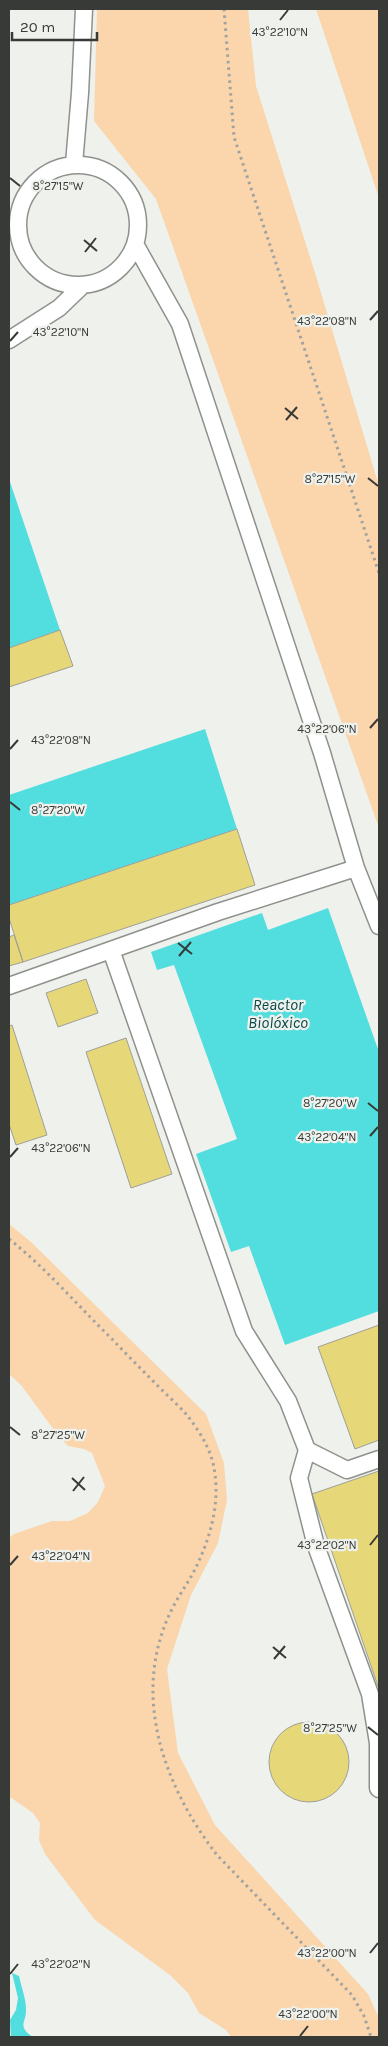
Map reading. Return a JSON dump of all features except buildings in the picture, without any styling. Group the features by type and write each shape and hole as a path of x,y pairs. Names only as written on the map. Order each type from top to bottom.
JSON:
{"lane":[{"path":"74,164 84,9"},
{"path":"74,164 94,166 112,174 126,188 136,205 139,225 135,244 127,260 115,272 100,281 83,285 64,284 46,277 32,264 22,248 18,230 19,210 26,193 39,178 55,168 74,164"},
{"path":"135,244 180,324 263,580 322,752 356,868 379,926"},
{"path":"9,340 59,308 83,285"},
{"path":"9,986 218,912 356,868"},
{"path":"111,950 244,1331 288,1401 307,1450 300,1478 316,1546 370,1694 378,1743 379,1789"},
{"path":"307,1450 347,1470 379,1458"}],"path":[{"path":"224,9 234,137 379,573"},
{"path":"9,1239 36,1263 186,1414 208,1449 214,1466 217,1491 213,1522 198,1563 172,1609 160,1640 155,1665 152,1692 155,1726 163,1757 179,1796 199,1832 217,1855 352,1995 364,2016 370,2037"}],"shaded area":[{"path":"97,9 248,9 256,86 379,486 379,828 156,199 94,121"},
{"path":"316,9 379,9 379,198"},
{"path":"9,1224 31,1242 206,1414 224,1463 227,1500 218,1543 191,1595 167,1669 178,1753 215,1825 368,1994 379,2018 379,2037 231,2037 226,2030 199,2013 188,1993 170,1975 95,1920 45,1854 39,1840 40,1823 33,1813 10,1797 9,1538 14,1534 52,1521 70,1521 88,1513 98,1502 105,1486 92,1453 84,1449 68,1446 21,1385 9,1374"}],"water":[{"path":"9,479 60,630 9,648"},
{"path":"205,729 237,829 9,905 9,795"},
{"name":"Reactor Biolóxico","path":"328,908 379,1052 379,1311 285,1345 249,1246 231,1252 196,1154 237,1139 174,965 157,970 151,952 262,913 268,930"},
{"path":"12,1973 19,1976 26,2005 24,2027 33,2037 11,2037 10,2020 16,2010 18,1998"}]}
